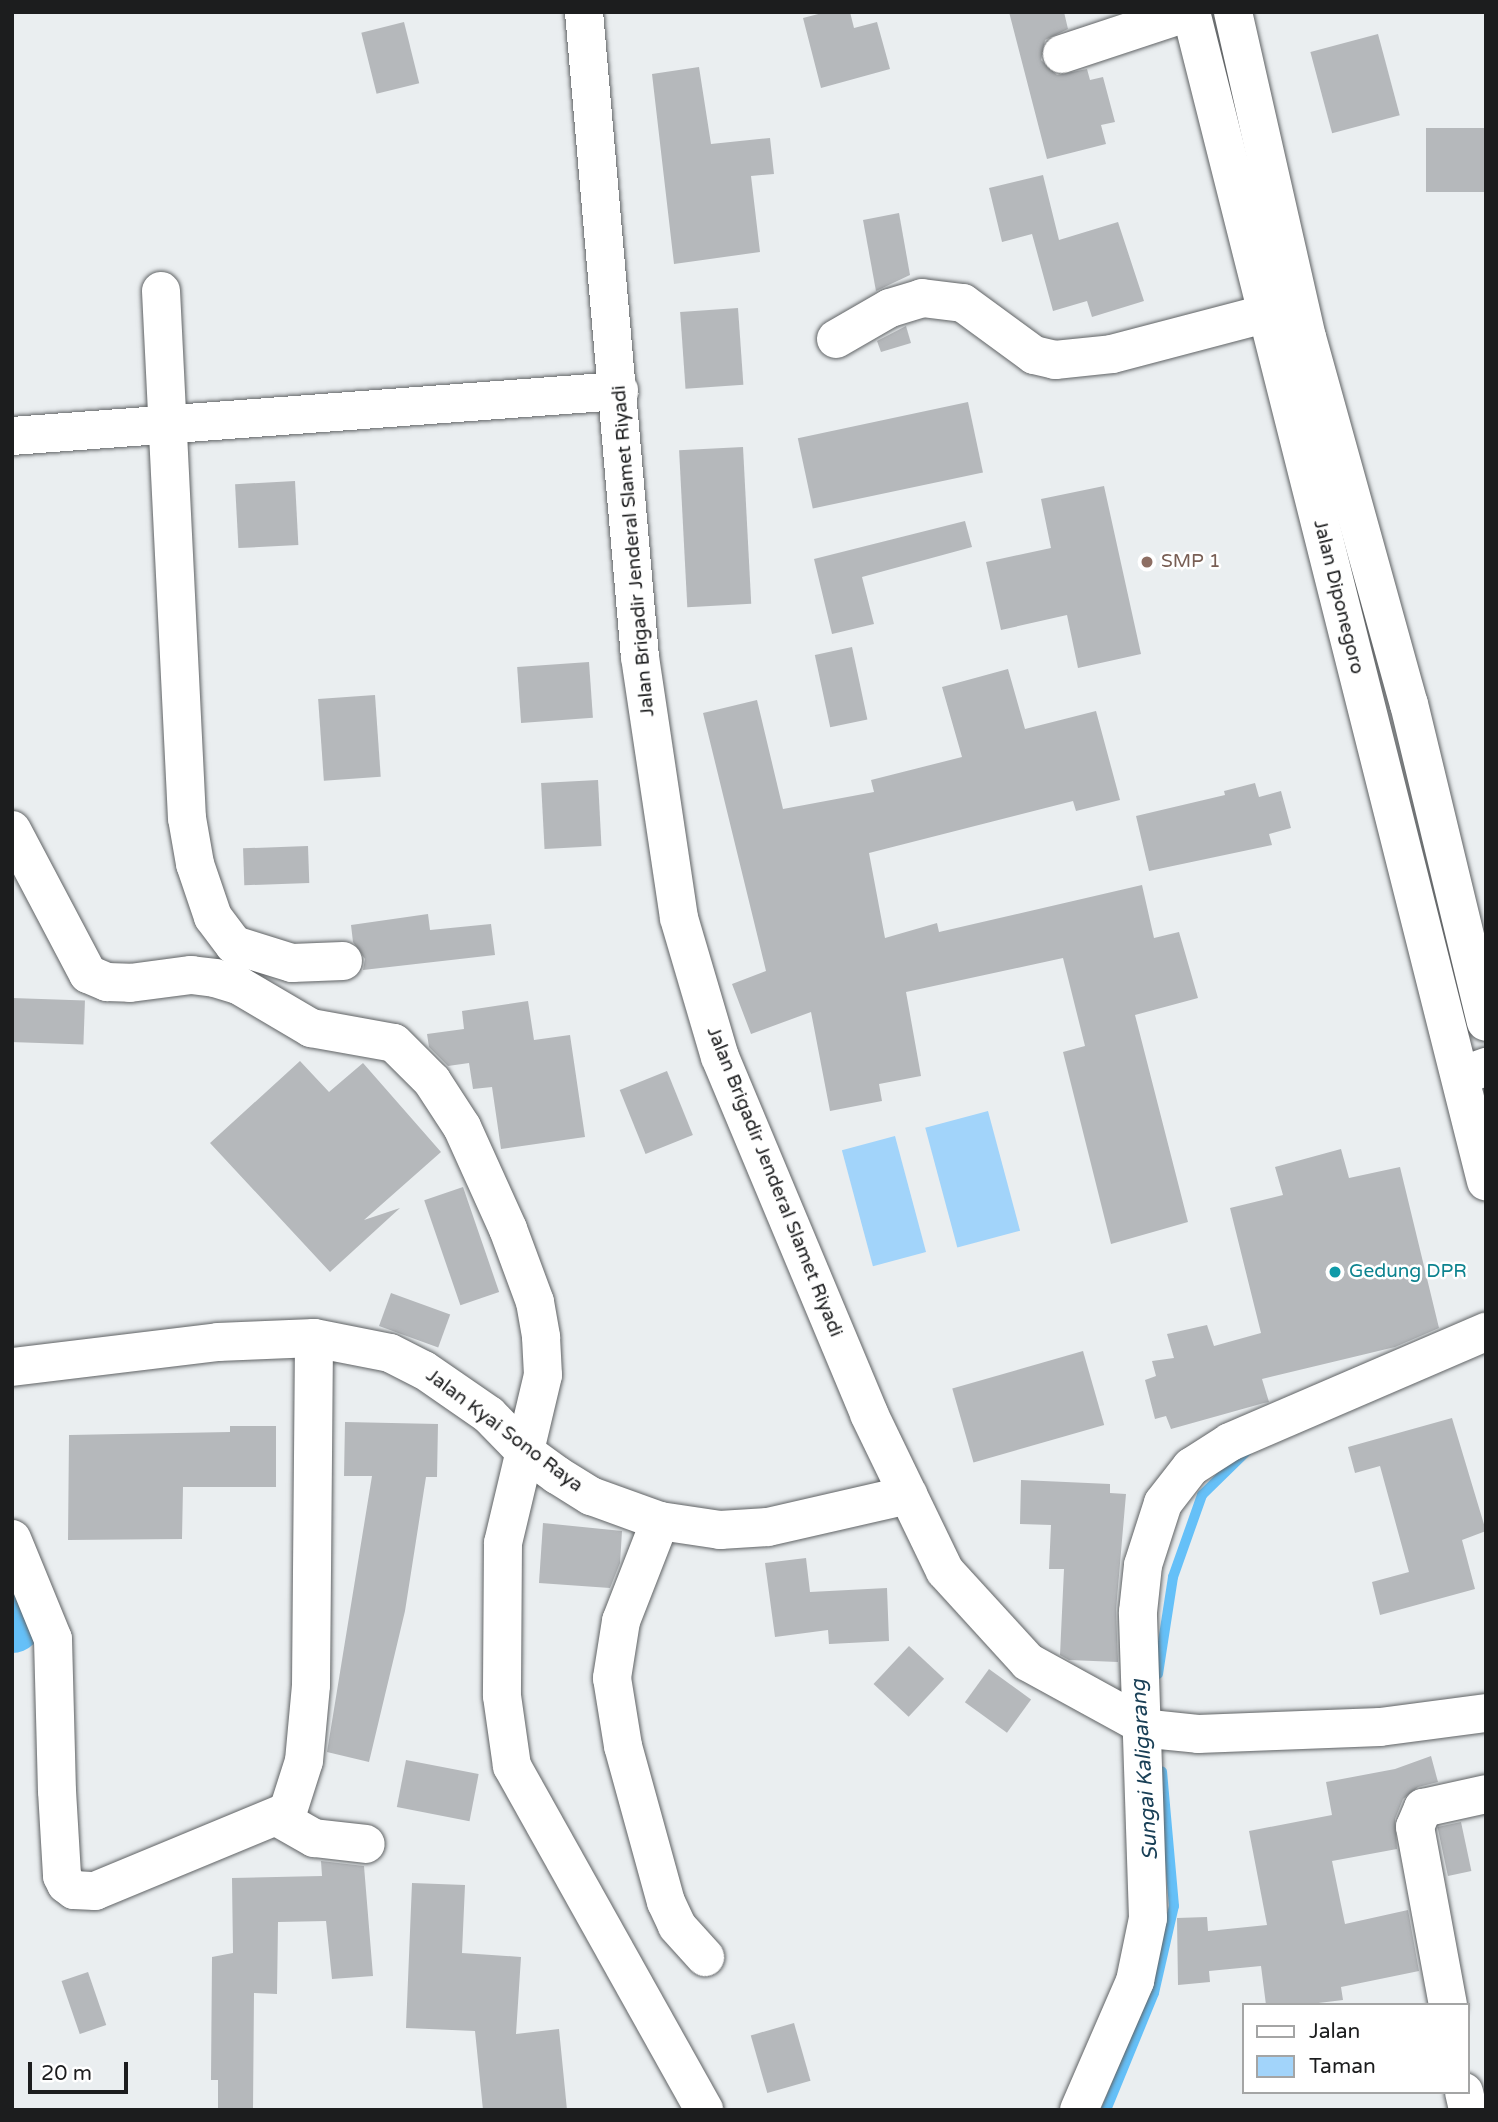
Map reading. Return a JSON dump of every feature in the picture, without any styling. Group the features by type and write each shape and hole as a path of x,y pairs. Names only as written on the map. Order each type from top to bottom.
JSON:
{"main road":[{"name":"Jalan Brigadir Jenderal Slamet Riyadi","path":"584,12 640,657 679,918 720,1058 869,1414 946,1571 1028,1662 1146,1728 1198,1734 1380,1727 1486,1713"},
{"path":"1062,54 1190,12"},
{"name":"Jalan Diponegoro","path":"1190,12 1322,532 1473,1072 1486,1181"},
{"name":"Jalan Diponegoro","path":"1233,12 1307,337 1360,520 1486,1022"},
{"path":"161,291 187,818 204,895 213,917 234,945 292,963 343,961"},
{"path":"836,339 890,308 922,298 963,303 1034,355 1055,360 1112,354 1268,313"},
{"path":"12,436 619,391"},
{"path":"1322,532 1360,520"},
{"path":"12,830 88,974 107,982 130,983 191,975 215,978 238,985 311,1028 394,1043 432,1081 462,1127 508,1229 535,1301 544,1375 503,1544 502,1696 512,1766 704,2110"},
{"path":"1079,2110 1135,1980 1144,1944 1148,1844 1146,1728 1138,1612 1143,1565 1151,1531 1178,1481 1191,1467 1230,1442 1486,1332"},
{"path":"12,1539 53,1639 57,1791 66,1884 74,1890 95,1891 288,1811 298,1790 311,1685 314,1338"},
{"name":"Jalan Kyai Sono Raya","path":"12,1367 218,1342 314,1338 390,1353 424,1370 489,1415 524,1451 591,1496 660,1521 720,1530 768,1527 908,1494"},
{"path":"660,1521 621,1621 612,1678 623,1746 666,1902 677,1926 705,1957"},
{"path":"1448,2003 1416,1838 1417,1815 1426,1807 1486,1794"},
{"path":"277,1817 314,1838 366,1844"}],"green space":[{"path":"988,1111 1020,1231 957,1248 925,1128"},
{"path":"895,1136 926,1252 873,1266 842,1150"}],"building":[{"path":"826,12 850,12 854,28 877,22 890,69 821,88 803,18"},
{"path":"1009,12 1064,12 1068,29 1045,40 1041,60 1057,75 1087,69 1090,80 1103,77 1115,122 1101,125 1106,144 1047,159"},
{"path":"404,22 419,83 377,94 361,33"},
{"path":"1378,34 1400,115 1332,133 1310,52"},
{"path":"699,67 711,144 770,138 774,174 751,176 760,252 674,264 652,74"},
{"path":"1426,128 1486,128 1486,192 1426,192"},
{"path":"1043,175 1059,240 1118,222 1144,301 1092,317 1087,301 1053,311 1032,234 1002,242 989,188"},
{"path":"899,213 910,275 876,291 863,220"},
{"path":"738,308 743,385 686,389 680,312"},
{"path":"906,326 911,343 881,352 877,341"},
{"path":"968,402 983,472 813,509 798,438"},
{"path":"743,447 751,604 687,607 679,450"},
{"path":"295,481 298,545 238,548 235,484"},
{"path":"1104,486 1141,654 1078,668 1067,615 1001,630 986,562 1051,548 1041,499"},
{"path":"965,521 972,547 862,577 874,624 832,634 814,559"},
{"path":"852,647 867,719 830,727 815,655"},
{"path":"589,662 593,718 521,723 517,667"},
{"path":"1008,669 1025,729 1096,711 1120,800 1076,811 1073,801 869,853 885,938 937,923 939,932 1142,885 1154,938 1179,932 1198,998 1135,1015 1188,1222 1111,1244 1063,1052 1085,1046 1063,958 906,992 921,1076 879,1084 882,1101 830,1111 811,1012 751,1034 732,984 766,971 703,713 757,700 783,809 874,792 871,780 962,757 942,687"},
{"path":"375,695 381,777 324,781 318,699"},
{"path":"598,780 601,846 545,849 541,783"},
{"path":"1255,783 1259,797 1281,791 1291,828 1269,834 1272,845 1149,871 1136,816 1225,795 1224,791"},
{"path":"308,846 309,883 244,885 243,848"},
{"path":"428,914 430,930 491,924 495,955 363,970 365,959 353,942 351,925"},
{"path":"12,998 85,1001 83,1045 12,1042"},
{"path":"528,1001 534,1040 570,1035 585,1137 501,1149 492,1087 473,1089 469,1063 448,1066 429,1047 427,1034 464,1029 462,1011"},
{"path":"300,1061 329,1092 363,1063 441,1152 364,1220 400,1208 330,1272 210,1143"},
{"path":"667,1071 693,1135 646,1154 620,1090"},
{"name":"Gedung DPR","path":"1341,1149 1349,1178 1400,1167 1439,1328 1395,1347 1262,1379 1269,1402 1171,1429 1166,1416 1155,1419 1145,1380 1156,1376 1152,1361 1174,1358 1167,1334 1207,1325 1214,1346 1261,1333 1230,1208 1283,1195 1275,1167"},
{"path":"463,1187 499,1292 460,1305 424,1200"},
{"path":"391,1293 450,1315 438,1347 379,1326"},
{"path":"1083,1351 1104,1425 973,1463 952,1388"},
{"path":"1452,1418 1486,1531 1462,1540 1475,1589 1380,1615 1372,1582 1409,1572 1380,1466 1355,1473 1348,1447"},
{"path":"345,1422 438,1424 437,1477 426,1477 405,1611 369,1762 327,1752 372,1476 344,1476"},
{"path":"230,1426 276,1426 276,1487 183,1487 182,1539 68,1540 69,1435 230,1432"},
{"path":"1021,1480 1110,1484 1110,1493 1126,1494 1116,1610 1118,1662 1069,1660 1060,1655 1064,1569 1049,1569 1051,1525 1020,1524"},
{"path":"543,1523 622,1531 620,1563 610,1588 539,1583"},
{"path":"806,1558 810,1592 887,1588 889,1641 829,1644 828,1630 775,1637 765,1563"},
{"path":"909,1646 944,1679 909,1717 874,1684"},
{"path":"989,1669 1031,1700 1007,1733 965,1702"},
{"path":"1431,1756 1438,1782 1418,1787 1403,1799 1395,1819 1397,1849 1332,1861 1345,1924 1408,1910 1419,1971 1341,1987 1343,2000 1318,2003 1266,2003 1261,1966 1209,1971 1210,1982 1178,1985 1177,1918 1207,1917 1208,1931 1267,1925 1249,1831 1332,1815 1326,1782 1395,1769"},
{"path":"406,1760 479,1774 469,1821 397,1807"},
{"path":"1461,1822 1471,1871 1448,1876 1438,1827"},
{"path":"321,1861 364,1866 373,1976 332,1979 326,1921 278,1922 277,1994 254,1993 253,2110 218,2110 218,2080 211,2080 212,1957 233,1953 232,1878 322,1876"},
{"path":"412,1883 465,1885 462,1953 521,1957 516,2034 559,2029 567,2110 483,2110 475,2031 406,2028"},
{"path":"88,1972 106,2025 80,2034 62,1981"},
{"path":"794,2023 811,2081 767,2093 751,2035"}],"waterway":[{"name":"Sungai Kaligarang","path":"1158,1674 1173,1577 1202,1495 1247,1451"},
{"path":"12,1616 12,1623"},
{"name":"Sungai Kaligarang","path":"1106,2110 1154,1993 1174,1906 1162,1772"}],"place":[{"name":"SMP 1","path":"1147,562"},
{"name":"Gedung DPR","path":"1335,1272"}]}
